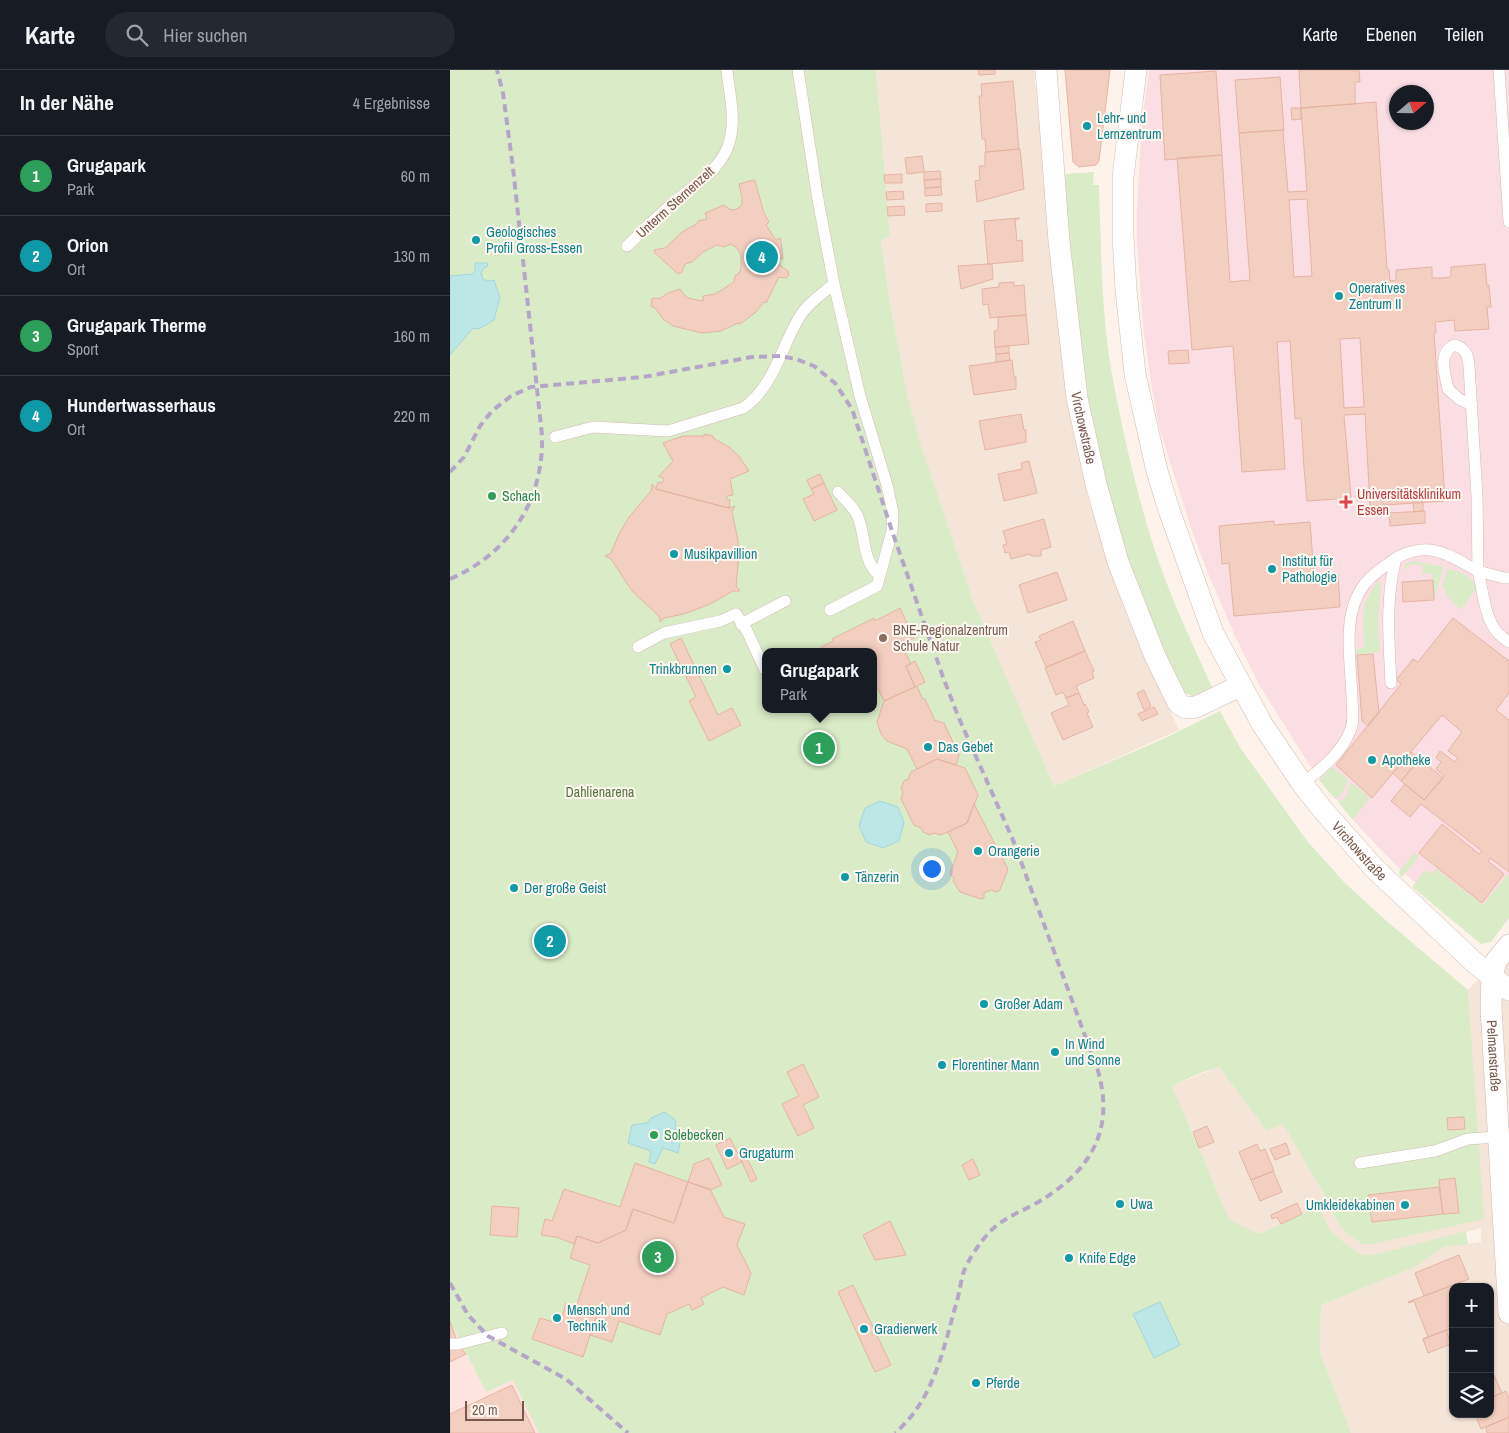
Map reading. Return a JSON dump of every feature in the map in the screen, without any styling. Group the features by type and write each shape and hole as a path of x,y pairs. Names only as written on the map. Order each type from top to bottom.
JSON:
{"street":[{"name":"Virchowstraße","path":"1046,70 1059,241 1077,398 1096,484 1118,562 1155,656 1178,703 1186,708 1196,707 1240,686"},
{"name":"Virchowstraße","path":"1136,70 1124,177 1123,235 1126,290 1135,374 1157,471 1213,633 1240,686 1280,752 1322,809 1374,868 1492,977 1509,990"},
{"path":"1492,977 1496,961 1509,944"},
{"name":"Pelmanstraße","path":"1492,977 1491,1008 1509,1313"}],"lane":[{"name":"Unterm Sternenzelt","path":"627,246 673,203 699,183 725,154 731,135 732,112 727,70"},
{"path":"798,70 818,200 834,284 860,396 887,485 893,513 892,531 877,586 830,610"},
{"path":"1499,70 1509,222"},
{"path":"555,437 593,427 668,431 743,408 766,385 800,315 810,303 834,284"},
{"path":"1472,405 1459,399 1448,389 1444,356 1446,351 1455,345 1462,348 1467,354 1472,405 1477,496 1478,571 1492,623 1497,633 1509,642"},
{"path":"838,492 854,510 859,519 869,564 880,576"},
{"path":"1302,784 1329,762 1340,750 1351,730 1353,715 1350,628 1353,607 1364,584 1396,558 1410,551 1428,549 1444,553 1478,571 1509,578"},
{"path":"1391,683 1388,620 1391,578 1396,558"},
{"path":"741,624 785,601"},
{"path":"638,646 664,632 720,621 736,614 762,664"},
{"path":"1360,1163 1435,1151 1468,1138 1498,1137"},
{"path":"454,1344 502,1333"}],"shaded area":[{"path":"876,70 1034,70 1063,372 1087,495 1132,629 1179,730 1054,786 974,603 918,436 907,393 890,302 881,239 890,236"},
{"name":"Universitätsklinikum Essen","path":"1149,70 1509,70 1509,910 1479,936 1405,874 1355,822 1310,766 1261,688 1236,638 1192,531 1159,427 1144,335 1137,243 1142,121"},
{"path":"1509,955 1509,1433 1351,1433 1320,1352 1321,1305 1417,1266 1443,1247 1481,1242 1481,1228 1374,1255 1361,1254 1330,1230 1317,1205 1305,1213 1259,1234 1229,1219 1172,1086 1219,1067 1267,1131 1283,1124 1326,1198 1336,1220 1346,1233 1362,1244 1374,1244 1483,1219 1468,990 1483,974"},
{"path":"450,1321 486,1392 513,1380 539,1433 450,1433"}],"green space":[{"name":"Dahlienarena","path":"450,70 876,70 890,236 881,240 890,302 907,393 918,436 974,603 1054,786 1163,739 1220,711 1241,749 1308,842 1345,883 1468,990 1484,1219 1374,1244 1362,1244 1346,1233 1338,1223 1326,1198 1283,1124 1267,1131 1219,1067 1172,1086 1229,1219 1259,1234 1305,1213 1317,1204 1330,1230 1361,1254 1374,1255 1466,1231 1468,1244 1443,1247 1417,1266 1321,1305 1320,1352 1351,1433 539,1433 513,1380 486,1392 450,1321"},
{"path":"1094,172 1093,185 1099,185 1103,300 1108,346 1115,390 1133,474 1163,574 1213,689 1194,697 1179,690 1129,570 1085,403 1063,174"},
{"path":"1414,561 1444,567 1434,599 1432,573 1422,574 1423,566 1413,564 1407,567 1406,570 1404,569 1405,564"},
{"path":"1447,569 1465,574 1476,589 1461,610 1449,598 1442,586"},
{"path":"1379,581 1381,582 1378,624 1380,652 1357,655 1356,650 1364,647 1363,620 1365,605 1372,589"},
{"path":"1332,767 1348,779 1342,793 1335,799 1319,780"},
{"path":"1351,782 1370,798 1353,820 1338,802 1345,798"},
{"path":"1414,853 1419,856 1402,877 1399,872"},
{"path":"1436,869 1483,905 1509,875 1509,918 1491,942 1481,944 1412,887 1425,870 1431,874"}],"water":[{"path":"475,263 487,263 488,266 481,273 483,279 488,281 494,280 500,297 494,320 479,329 473,328 450,355 450,276 472,274 475,271"},
{"path":"880,801 898,807 904,823 899,841 883,848 866,842 859,826 865,808"},
{"name":"Solebecken","path":"665,1112 676,1121 675,1130 681,1139 678,1153 663,1148 655,1164 649,1162 651,1151 628,1143 632,1125 647,1123 651,1118"},
{"path":"1160,1302 1180,1345 1154,1358 1133,1314"}],"building":[{"path":"978,70 995,70 995,74 979,75"},
{"name":"Lehr- und Lernzentrum","path":"1065,70 1110,70 1099,161 1096,165 1079,167 1073,162"},
{"path":"1299,70 1359,70 1360,82 1355,82 1355,104 1301,108"},
{"path":"1216,71 1222,155 1165,160 1160,75"},
{"path":"1280,77 1284,130 1239,133 1235,80"},
{"path":"1013,81 1019,149 986,152 985,139 982,139 979,96 982,96 981,84"},
{"name":"Operatives Zentrum II","path":"1376,102 1387,269 1389,270 1390,281 1396,280 1396,270 1432,267 1432,278 1442,278 1451,277 1451,267 1485,264 1491,307 1487,307 1489,329 1455,331 1454,320 1435,322 1436,333 1434,333 1445,501 1370,506 1365,414 1344,415 1351,498 1307,501 1301,418 1295,419 1290,341 1277,342 1285,469 1242,472 1233,346 1192,350 1177,158 1222,155 1230,282 1250,280 1239,133 1284,130 1288,192 1307,191 1301,108","holes":["1307,199 1312,276 1294,277 1289,200","1360,338 1364,407 1344,408 1340,339"]},
{"path":"1291,108 1301,108 1301,119 1292,120"},
{"path":"1020,149 1024,189 977,202 975,181 980,180 979,166 985,166 985,152"},
{"path":"922,156 924,172 907,174 905,158"},
{"path":"940,171 941,179 924,180 924,172"},
{"path":"902,174 902,183 885,183 884,175"},
{"path":"941,179 941,187 925,188 924,180"},
{"path":"755,181 764,213 769,222 766,225 776,240 780,238 781,241 783,259 778,258 778,264 788,271 789,275 786,278 779,277 766,303 764,302 756,312 740,324 738,323 721,331 702,333 673,326 663,319 656,309 651,306 652,299 659,299 668,293 680,289 686,297 703,301 703,296 715,294 734,282 735,276 741,269 741,255 737,248 731,244 724,247 717,245 703,252 692,262 685,264 682,272 678,274 654,250 665,248 682,232 698,223 698,221 707,219 705,213 724,205 734,210 739,208 742,204 742,198 739,184"},
{"path":"941,187 942,195 925,196 925,188"},
{"path":"903,191 904,199 887,200 886,192"},
{"path":"942,203 942,211 926,212 926,204"},
{"path":"904,206 905,215 888,216 887,207"},
{"path":"1020,218 1015,220 1017,241 1022,240 1023,261 988,264 984,221"},
{"path":"992,264 993,279 961,289 958,266"},
{"path":"1014,282 1014,286 1024,285 1026,315 990,318 988,304 983,305 982,289 999,287 999,283"},
{"path":"1026,315 1029,344 995,347 994,331 998,330 998,317"},
{"path":"1009,346 1009,353 996,354 995,347"},
{"path":"1188,350 1189,363 1169,364 1168,351"},
{"path":"1009,353 1010,360 996,362 996,354"},
{"path":"1012,360 1014,377 1016,377 1016,389 974,395 969,366"},
{"path":"1021,414 1024,430 1026,430 1026,442 985,450 979,421"},
{"name":"Musikpavillion","path":"704,434 713,436 713,438 729,447 739,456 749,471 730,479 733,495 727,496 726,499 730,500 729,508 656,489 658,482 662,483 664,479 659,476 673,461 663,443 683,436 704,436"},
{"path":"1029,461 1037,493 1004,501 998,474 1022,469 1021,463"},
{"path":"820,474 824,483 811,489 807,480"},
{"path":"824,483 837,510 814,521 803,499 814,494 811,489"},
{"name":"Musikpavillion","path":"652,484 656,489 724,507 735,506 732,512 739,555 736,586 740,591 733,591 710,604 684,614 664,618 660,622 659,616 632,591 611,559 605,556 611,553 629,517 651,491"},
{"path":"1423,502 1423,511 1414,512 1413,503"},
{"path":"1425,511 1425,523 1390,526 1389,513"},
{"path":"1044,519 1051,547 1041,550 1041,556 1031,556 1030,554 1011,559 1009,552 1005,553 1003,545 1007,544 1003,531"},
{"name":"Institut für Pathologie","path":"1274,521 1274,525 1310,522 1314,575 1338,574 1340,607 1234,616 1229,563 1222,564 1219,526"},
{"path":"1057,572 1067,600 1028,613 1019,585"},
{"path":"1433,580 1434,600 1403,602 1402,582"},
{"path":"900,608 914,638 901,644 911,664 906,666 915,687 884,701 877,687 877,648 821,647 833,641 832,639 874,618 875,621"},
{"name":"Apotheke","path":"1453,618 1509,661 1509,693 1496,710 1509,720 1509,872 1490,858 1488,861 1504,874 1482,903 1419,853 1442,824 1479,854 1482,851 1421,804 1410,817 1391,801 1405,784 1424,800 1444,776 1436,769 1441,762 1436,758 1440,751 1455,762 1458,758 1448,751 1462,732 1442,715 1372,798 1336,765 1401,684 1396,680 1413,659 1418,662"},
{"path":"1073,621 1085,651 1046,667 1035,642 1041,640 1039,636"},
{"path":"681,638 718,715 732,708 741,725 709,741 689,701 696,697 670,644"},
{"path":"1085,651 1094,671 1092,672 1094,678 1076,686 1079,693 1066,698 1063,692 1056,695 1045,668"},
{"path":"1373,654 1379,713 1368,726 1362,721 1357,655"},
{"path":"915,661 925,682 915,687 906,666"},
{"path":"917,686 934,720 944,723 959,755 956,765 937,759 917,769 907,749 887,741 881,734 877,722 884,701"},
{"path":"1144,690 1151,706 1144,710 1137,693"},
{"path":"1079,693 1089,712 1087,713 1093,727 1063,740 1051,713 1069,705 1066,698"},
{"path":"1154,707 1158,714 1142,721 1138,714"},
{"path":"1411,752 1419,760 1401,781 1393,773"},
{"path":"1419,758 1443,778 1424,800 1401,781"},
{"path":"937,759 965,768 978,795 967,823 941,835 934,833 930,835 914,825 901,799 903,792 901,788 911,772"},
{"name":"Orangerie","path":"974,804 1008,869 1000,890 997,892 991,890 984,893 984,898 981,899 960,892 950,873 958,852 948,832 967,823"},
{"path":"803,1064 819,1097 803,1105 814,1128 798,1136 782,1104 799,1096 787,1072"},
{"path":"1464,1117 1465,1129 1448,1130 1447,1118"},
{"path":"1207,1126 1214,1142 1199,1148 1193,1132"},
{"name":"Grugaturm","path":"730,1138 742,1162 727,1169 716,1145"},
{"path":"1286,1143 1290,1154 1275,1160 1270,1149"},
{"path":"1257,1144 1260,1151 1265,1149 1274,1171 1251,1180 1239,1152"},
{"path":"709,1158 722,1185 710,1190 688,1182 694,1164"},
{"path":"747,1158 757,1179 751,1182 741,1160"},
{"path":"973,1159 980,1175 969,1180 962,1165"},
{"path":"635,1163 688,1182 674,1223 633,1209 626,1230 598,1243 577,1236 574,1244 556,1237 541,1235 545,1219 552,1221 564,1189 620,1207"},
{"path":"1273,1171 1282,1192 1260,1201 1251,1180"},
{"path":"1455,1178 1459,1213 1443,1214 1439,1180"},
{"path":"688,1182 710,1189 724,1217 745,1224 737,1245 751,1273 744,1295 723,1287 701,1298 704,1304 692,1310 689,1304 667,1314 660,1335 619,1321 612,1342 590,1335 597,1314 594,1313 593,1316 579,1311 580,1308 576,1307 590,1265 570,1258 577,1236 598,1243 626,1230 633,1209 674,1223"},
{"name":"Umkleidekabinen","path":"1439,1187 1443,1214 1372,1222 1368,1195"},
{"path":"1297,1203 1302,1214 1281,1224 1277,1217 1272,1219 1271,1215"},
{"path":"492,1206 519,1208 517,1237 490,1235"},
{"path":"890,1221 906,1255 875,1260 863,1235"},
{"path":"1459,1255 1469,1279 1458,1283 1449,1283 1449,1287 1424,1296 1415,1273"},
{"name":"Gradierwerk","path":"853,1285 891,1365 875,1372 838,1292"},
{"path":"1449,1287 1449,1329 1423,1339 1428,1337 1414,1301 1408,1302"},
{"path":"566,1303 597,1314 583,1357 532,1339 540,1318 560,1324"},
{"path":"450,1321 458,1344 466,1354 450,1362"},
{"path":"1446,1330 1449,1345 1428,1353 1423,1339"},
{"path":"1494,1376 1502,1393 1494,1396"},
{"path":"512,1385 535,1433 450,1433 450,1414"},
{"path":"1506,1391 1509,1399 1509,1417 1481,1429 1477,1418 1494,1418 1494,1396"},
{"path":"1509,1417 1509,1433 1487,1433 1486,1427"}],"railway":[{"path":"450,579 490,555 519,522 530,502 537,481 541,459 542,435 513,168 503,93 497,70"},
{"path":"450,472 464,457 480,426 492,411 511,396 531,387 643,377 752,357 780,356 796,359 814,366 835,383 852,409 943,677 958,716 1013,840 1098,1071 1103,1094 1103,1114 1100,1133 1082,1166 1052,1193 991,1230 970,1258 963,1274 942,1353 929,1388 909,1419 895,1433"},
{"path":"450,1283 468,1315 488,1336 566,1379 628,1433"}],"place":[{"name":"Lehr- und Lernzentrum","path":"1087,126"},
{"name":"Geologisches Profil Gross-Essen","path":"476,240"},
{"name":"Hundertwasserhaus","path":"762,257"},
{"name":"Operatives Zentrum II","path":"1339,296"},
{"name":"Schach","path":"492,496"},
{"name":"Universitätsklinikum Essen","path":"1346,502"},
{"name":"Musikpavillion","path":"674,554"},
{"name":"Institut für Pathologie","path":"1272,569"},
{"name":"BNE-Regionalzentrum Schule Natur","path":"883,638"},
{"name":"Trinkbrunnen","path":"727,669"},
{"name":"Das Gebet","path":"928,747"},
{"name":"Grugapark","path":"819,748"},
{"name":"Apotheke","path":"1372,760"},
{"name":"Orangerie","path":"978,851"},
{"name":"Tänzerin","path":"845,877"},
{"name":"Der große Geist","path":"514,888"},
{"name":"Orion","path":"550,941"},
{"name":"Großer Adam","path":"984,1004"},
{"name":"In Wind und Sonne","path":"1055,1052"},
{"name":"Florentiner Mann","path":"942,1065"},
{"name":"Solebecken","path":"654,1135"},
{"name":"Grugaturm","path":"729,1153"},
{"name":"Uwa","path":"1120,1204"},
{"name":"Umkleidekabinen","path":"1405,1205"},
{"name":"Grugapark Therme","path":"658,1257"},
{"name":"Knife Edge","path":"1069,1258"},
{"name":"Mensch und Technik","path":"557,1318"},
{"name":"Gradierwerk","path":"864,1329"},
{"name":"Pferde","path":"976,1383"}]}
